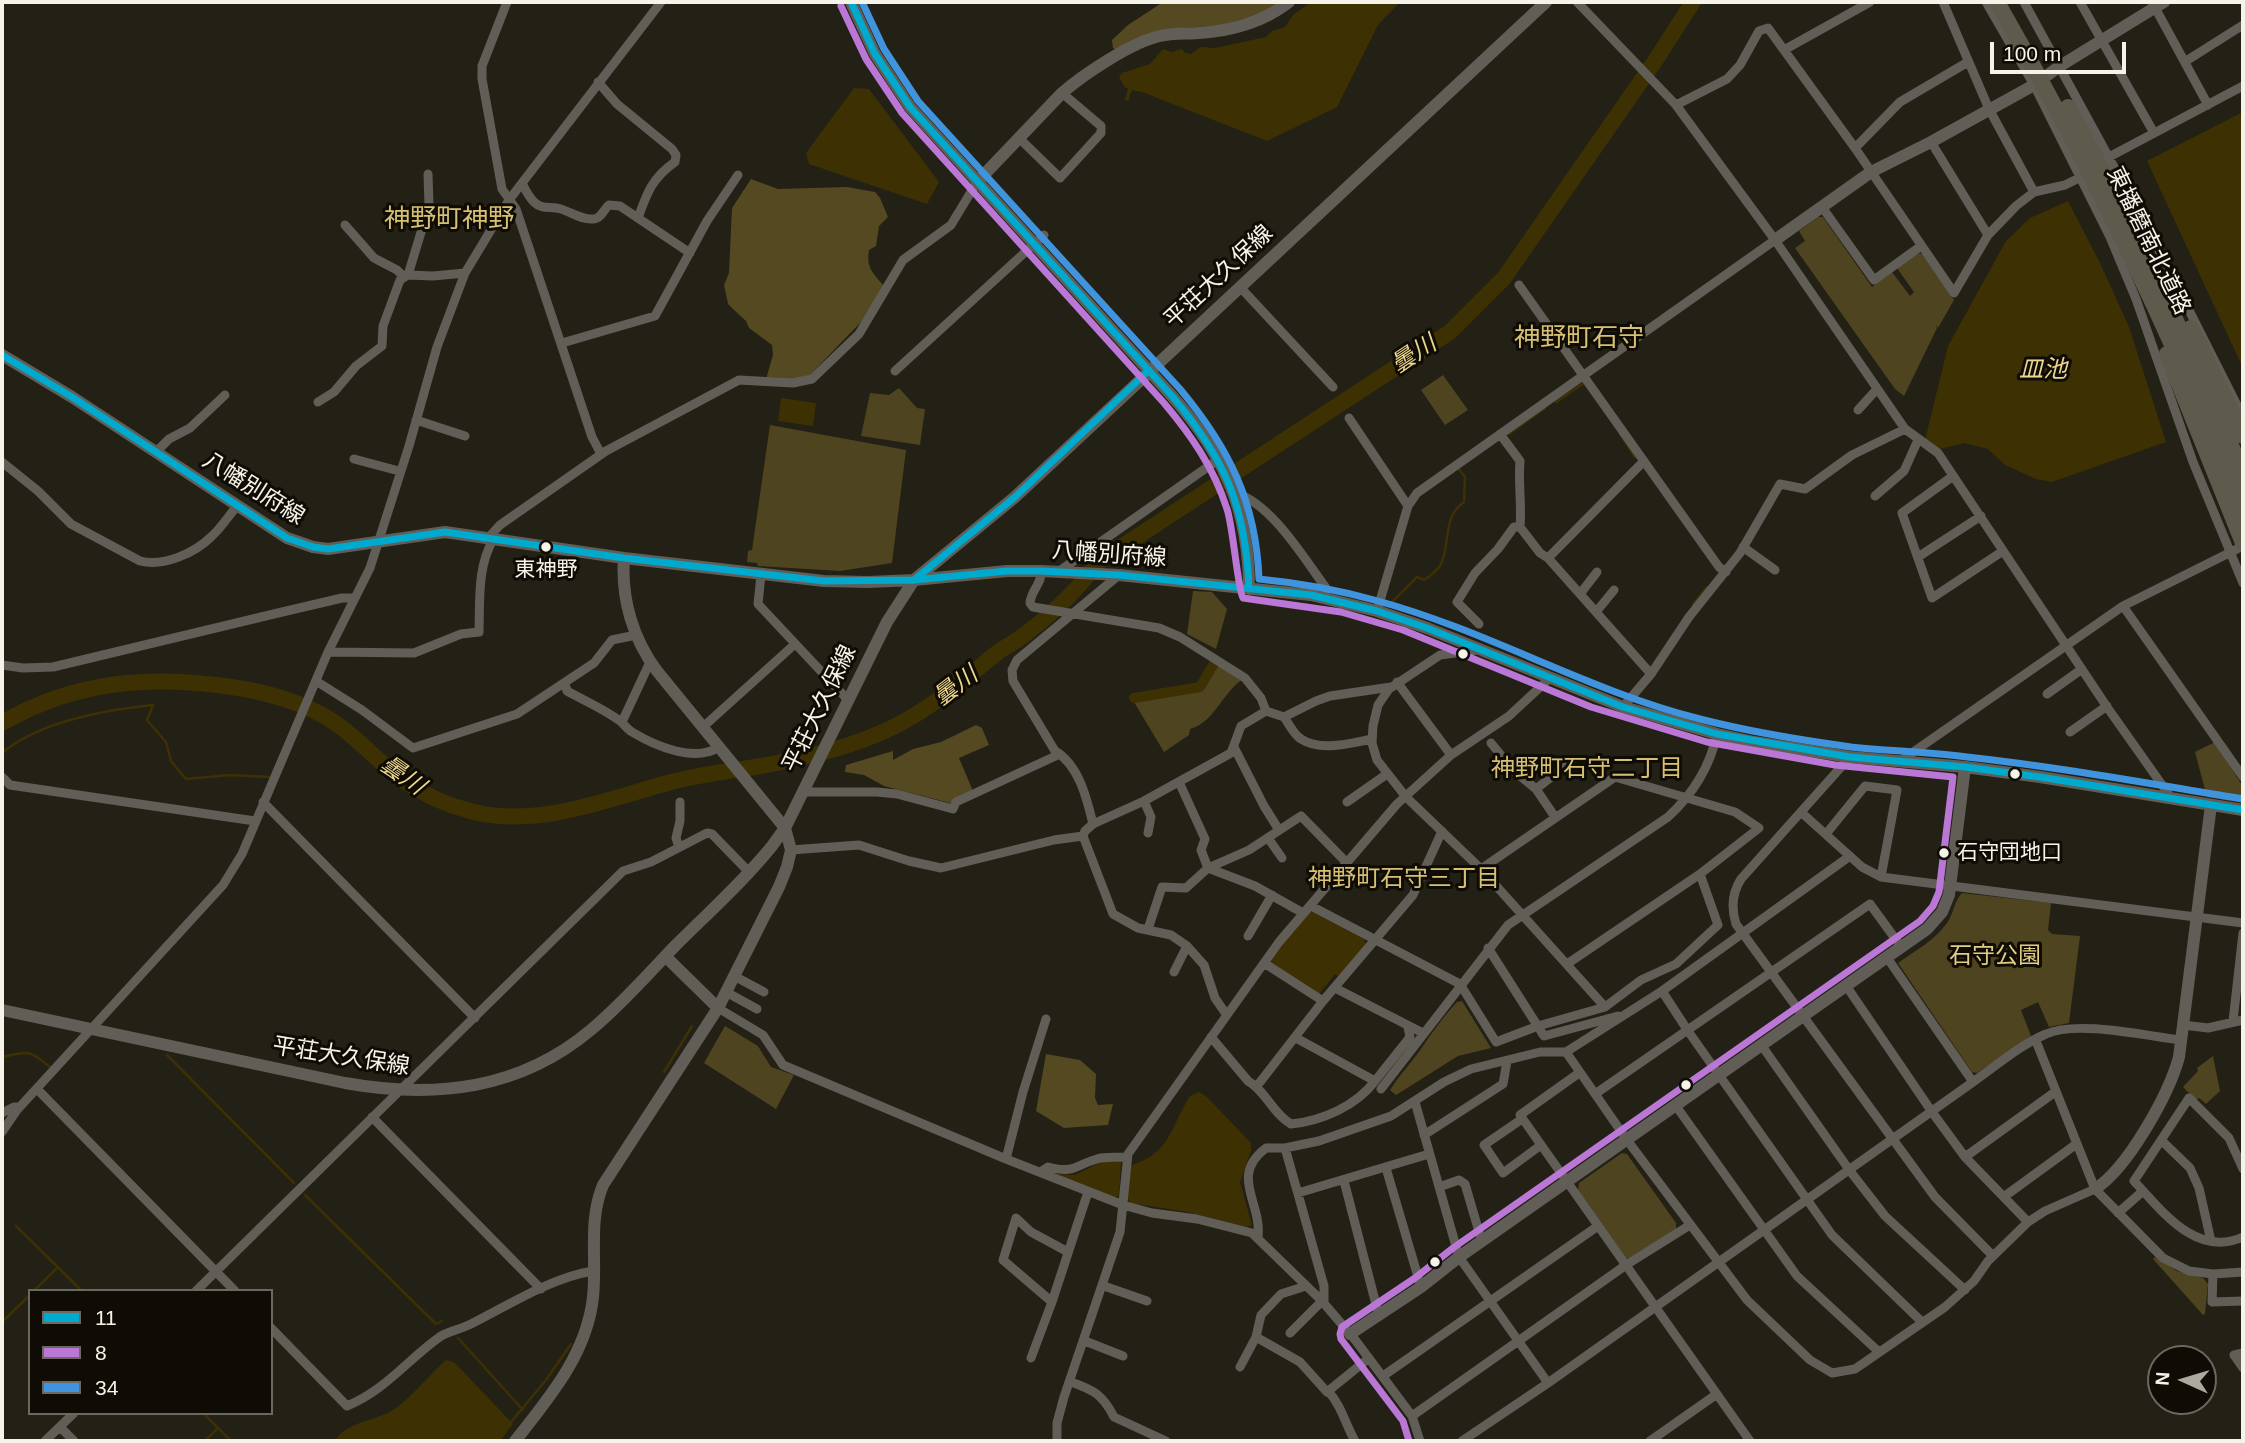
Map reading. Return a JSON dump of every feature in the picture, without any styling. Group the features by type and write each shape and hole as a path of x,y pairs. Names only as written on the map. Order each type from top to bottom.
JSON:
{"highway":[{"name":"東播磨南北道路","path":"1997,2 2053,100 2105,203 2191,382 2243,508"},
{"name":"東播磨南北道路","path":"2008,2 2081,131 2180,327 2243,474"},
{"path":"2081,131 2165,276 2224,392 2243,436"},
{"path":"2105,203 2243,545"}],"main road":[{"path":"851,2 875,54 909,107 1195,422 1219,459 1234,492 1247,548 1249,589"},
{"path":"977,183 1062,93 1109,60 1159,36 1240,28 1274,13 1289,2"},
{"name":"平荘大久保線","path":"2,1010 345,1083 400,1091 448,1090 481,1084 542,1063 591,1030 760,861 785,828 887,622 914,580 1015,497 1546,2"},
{"path":"1774,240 1871,172 2034,85 2157,4"},
{"name":"八幡別府線","path":"2,355 72,397 287,538 313,547 342,549 445,532 624,558 835,581 914,580 1007,571 1041,571 1119,575 1325,598 1377,611 1623,707 1717,734 1850,757 1965,767 2243,810"},
{"path":"515,1441 552,1393 575,1356 591,1310 595,1209 603,1185 718,1008 779,887 790,859 791,850 785,828 650,662 636,635 624,582 624,558"},
{"path":"1350,1334 1888,959 1937,919 1947,904 1965,767"},
{"path":"2095,1189 2115,1172 2165,1094 2175,1072 2211,805"},
{"path":"666,957 718,1008"}],"street":[{"path":"507,2 482,66 494,151 502,189 516,209 592,437 601,454"},
{"path":"2,1132 19,1107 223,885 242,854 298,718 370,568 437,347 465,273 509,200 661,2"},
{"path":"1577,2 1676,105 1774,240 1905,429 1938,453 2172,799"},
{"path":"1784,50 1870,2"},
{"path":"1943,2 1989,108 2034,192"},
{"path":"1986,2 2034,85 2110,237 2136,299 2193,462 2243,583"},
{"path":"2024,2 2202,332 2243,417"},
{"path":"2080,2 2154,133"},
{"path":"2157,4 2208,105"},
{"path":"2186,61 2243,26"},
{"path":"1676,105 1727,79 1740,65 1759,32 1769,28 1954,293 1988,235 2016,206 2034,192 2065,185 2081,177"},
{"path":"1855,148 1900,102 1968,62"},
{"path":"598,82 617,104 676,155 675,162 663,169 647,191 638,218"},
{"path":"2109,157 2243,86"},
{"path":"1019,138 1060,178 1101,133 1101,126 1062,93"},
{"path":"1931,142 1988,235"},
{"path":"406,276 429,206 429,174"},
{"path":"562,343 655,316 707,221 734,190 737,175"},
{"path":"522,183 535,203 544,208 562,209 573,215 595,219 609,205 614,205 690,253"},
{"path":"328,652 414,653 461,635 479,632 481,576 485,552 499,525 601,454 740,380 793,383 811,379 859,334 903,260 951,225 977,183"},
{"path":"1822,207 1874,280 1921,246"},
{"path":"345,225 374,258 406,276"},
{"path":"895,371 1044,235"},
{"path":"1377,611 1408,506 1417,493 1774,240"},
{"path":"318,402 334,392 356,366 382,346 383,326 400,279 406,276 465,273"},
{"path":"1518,285 1719,567 1726,572"},
{"path":"1240,287 1333,387"},
{"path":"1858,410 1877,389"},
{"path":"156,452 169,439 190,428 225,395"},
{"path":"1349,418 1408,506"},
{"path":"416,420 465,436"},
{"path":"1623,707 1651,674 1689,617 1726,572 1780,484 1805,489 1852,455 1905,429"},
{"path":"1500,434 1520,461 1520,527 1540,553 1548,558 1651,674"},
{"path":"1875,496 1904,471 1918,440"},
{"path":"354,459 399,471"},
{"path":"1058,572 1219,459"},
{"path":"1548,558 1644,461"},
{"path":"2,462 38,491 71,524 148,563 186,554 212,537 238,505"},
{"path":"1953,476 1902,513 1932,598 2003,551"},
{"path":"1234,492 1248,496 1283,528 1326,588 1325,598"},
{"path":"1918,557 1980,516"},
{"path":"1479,624 1457,602 1475,573 1514,527 1520,527"},
{"path":"1898,763 2123,606 2243,545"},
{"path":"1743,547 1775,570"},
{"path":"1041,571 1042,579 1030,597 1033,607 1158,628 1180,636 1245,678 1261,698 1266,711"},
{"path":"1580,594 1597,572"},
{"path":"761,575 758,604 848,700"},
{"path":"1093,824 1083,790 1066,758 1055,751 1013,681 1012,670 1017,660 1119,575"},
{"path":"1596,612 1614,590"},
{"path":"2,665 23,668 53,667 342,598 354,598"},
{"path":"2123,606 2243,777"},
{"path":"314,685 362,710 413,748 517,714 594,663 612,640 636,635"},
{"path":"703,727 795,643"},
{"path":"1479,650 1440,654 1394,685 1378,705 1372,739 1377,760 1406,796 1481,869 1605,1007"},
{"path":"622,722 650,662"},
{"path":"2047,694 2082,669"},
{"path":"1057,1441 1057,1423 1120,1232 1126,1157 1264,963 1303,913 1406,796 1451,755 1509,716 1551,677"},
{"path":"565,683 567,691 622,722 629,730 672,748 696,754 722,750"},
{"path":"1284,717 1330,696 1394,685"},
{"path":"1394,685 1451,755"},
{"path":"2070,732 2107,706"},
{"path":"1226,1014 1215,998 1204,965 1187,946 1171,935 1133,926 1113,914 1083,836 1085,831 1093,824 1231,753 1241,726 1266,711 1284,717 1298,738 1310,743 1340,745 1372,739"},
{"path":"1211,1037 1248,1081 1257,1086 1278,1112 1292,1124 1336,1112 1378,1085 1423,1033 1508,925 1668,817 1687,799 1709,759 1717,734"},
{"path":"1491,743 1513,770 1536,789 1555,817"},
{"path":"1234,747 1279,830"},
{"path":"804,790 853,790 897,794 953,809 956,802 1060,754"},
{"path":"1850,757 1741,879 1735,888 1735,924 1935,1197 1993,1256"},
{"path":"1536,789 1569,763"},
{"path":"1347,802 1387,774"},
{"path":"2,777 10,785 255,821"},
{"path":"1481,869 1615,778 1735,812 1759,828 1700,874 1567,964"},
{"path":"1179,782 1203,832 1205,839 1201,850 1208,868 1255,886 1303,913"},
{"path":"1826,834 1865,786 1897,790 1881,877"},
{"path":"1144,800 1151,817 1148,833"},
{"path":"263,802 475,1018"},
{"path":"679,847 676,838 680,802"},
{"path":"1802,813 1862,867 1881,877 2243,923"},
{"path":"1148,929 1163,887 1186,888 1208,868 1249,850 1301,816 1347,863"},
{"path":"1257,1086 1323,1001 1413,895 1442,831"},
{"path":"198,1289 623,871 651,862 703,834 712,834 748,872"},
{"path":"791,850 859,845 940,868 1054,840 1083,836"},
{"path":"1268,838 1282,858"},
{"path":"1258,1237 1259,1223 1246,1178 1254,1160 1266,1148 1285,1148 1319,1141 1371,1124 1391,1116 1444,1082 1471,1069 1540,1052 1566,1052 1662,991 1850,856"},
{"path":"1311,906 1460,984 1496,1042 1538,1026 1605,1007 1641,979 1676,964 1718,925 1700,874"},
{"path":"1248,936 1272,895"},
{"path":"1595,1094 1870,904 1902,948"},
{"path":"2232,1021 2243,933"},
{"path":"1174,972 1187,946"},
{"path":"1488,948 1544,1036 1627,1014"},
{"path":"1888,959 1973,1082"},
{"path":"1264,963 1323,1001"},
{"path":"734,976 764,992"},
{"path":"1847,987 1965,1157 2028,1222"},
{"path":"1335,988 1423,1033"},
{"path":"1662,991 1832,1235 1922,1322"},
{"path":"726,992 757,1009"},
{"path":"718,1008 763,1035 783,1065 1123,1205 1152,1213 1197,1219 1247,1231 1258,1237 1350,1334 1412,1416 1420,1441"},
{"path":"1006,1159 1046,1019"},
{"path":"2183,1025 2208,1028 2243,1020"},
{"path":"1378,1085 1410,1037 1408,1027"},
{"path":"1462,1441 1850,1171 1973,1082 2046,1034 2074,1029 2181,1040"},
{"path":"1296,1038 1378,1085"},
{"path":"2036,1041 2095,1189 2163,1258 2189,1271 2213,1274 2243,1272"},
{"path":"1762,1046 1885,1216 1965,1290"},
{"path":"1566,1052 1627,1140 1746,1300 1820,1367 1832,1373 1849,1371 1863,1364 1965,1290 1993,1256 2028,1222 2045,1211 2095,1189"},
{"path":"1424,1135 1503,1084 1507,1060"},
{"path":"1579,1073 1520,1115 1750,1441"},
{"path":"37,1089 233,1289"},
{"path":"1965,1157 2055,1092"},
{"path":"2243,1169 2229,1138 2189,1098 2134,1181 2174,1224 2188,1234 2220,1242 2243,1237"},
{"path":"1415,1102 1459,1257 1548,1383"},
{"path":"1676,1106 1797,1276 1879,1352"},
{"path":"2,1113 19,1107"},
{"path":"372,1118 541,1289"},
{"path":"1522,1119 1484,1145 1503,1173 1541,1145"},
{"path":"2161,1140 2190,1168 2199,1188 2211,1241"},
{"path":"2005,1196 2076,1145"},
{"path":"1285,1148 1324,1286 1323,1303 1290,1333"},
{"path":"1298,1193 1429,1154"},
{"path":"1040,1172 1048,1167 1074,1170 1097,1159 1126,1157"},
{"path":"1386,1168 1421,1287"},
{"path":"1439,1187 1459,1180 1465,1184 1482,1242"},
{"path":"1344,1181 1379,1316"},
{"path":"2118,1213 2143,1191"},
{"path":"1031,1358 1032,1340 1052,1302 1088,1192"},
{"path":"1052,1302 1003,1260 1016,1218 1031,1232 1068,1252"},
{"path":"1412,1416 1626,1265 1689,1225"},
{"path":"1383,1376 1598,1226"},
{"path":"273,1330 347,1406 365,1399 388,1382 444,1334 460,1329 541,1289 580,1273 593,1271"},
{"path":"2213,1274 2212,1302 2243,1301"},
{"path":"1104,1286 1147,1301"},
{"path":"1240,1367 1256,1337 1261,1315 1281,1294 1306,1286"},
{"path":"1256,1337 1300,1362 1326,1392 1328,1391 1338,1402 1355,1441"},
{"path":"1085,1341 1123,1356"},
{"path":"2243,1353 2234,1355 2243,1368"},
{"path":"1328,1391 1369,1358"},
{"path":"1071,1382 1093,1390 1108,1405 1114,1418 1166,1441"},
{"path":"1650,1441 1717,1394"},
{"path":"45,1441 72,1415"},
{"path":"60,1427 74,1441"}],"green space":[{"path":"1818,217 1823,217 1872,287 1892,272 1910,296 1914,292 1897,268 1917,253 1922,254 1954,300 1938,328 1935,324 1937,328 1904,396 1895,389 1795,248 1805,241 1799,231"},
{"path":"1443,375 1468,410 1445,425 1421,390"},
{"path":"899,388 917,408 925,409 920,445 861,436 870,393 889,395"},
{"path":"770,425 906,450 892,563 840,571 758,566 757,563 747,562 748,551 752,550"},
{"path":"1193,591 1212,592 1227,609 1216,649 1187,634"},
{"path":"1217,663 1242,680 1206,720 1190,729 1189,735 1164,752 1134,702 1200,688"},
{"path":"2215,742 2243,787 2243,803 2207,797 2195,752"},
{"name":"石守公園","path":"1962,893 2051,903 2048,930 2052,934 2080,936 2069,1023 2049,1027 2038,1002 2021,1010 2031,1036 1977,1073 1972,1072 1898,963 1937,935 1949,919"},
{"path":"1462,1001 1491,1048 1458,1056 1396,1095 1390,1090 1394,1084 1457,1002"},
{"path":"725,1026 758,1046 771,1067 794,1075 776,1109 704,1063"},
{"path":"2213,1056 2220,1091 2206,1104 2199,1098 2196,1100 2183,1087 2198,1071 2197,1068"},
{"path":"1622,1153 1627,1154 1676,1223 1676,1229 1629,1258 1626,1258 1578,1190 1579,1183"},
{"path":"2155,1257 2177,1271 2203,1278 2208,1284 2205,1314 2203,1315 2153,1259"}],"shaded area":[{"path":"1163,2 1282,2 1258,15 1223,25 1171,29 1116,50 1113,48 1112,40 1128,25"},
{"path":"751,179 778,189 847,187 875,192 888,217 879,226 876,246 869,250 868,256 871,270 884,286 861,322 806,379 766,379 773,355 772,345 749,328 746,321 728,304 724,285 729,273 732,208"},
{"path":"976,725 982,728 989,745 959,758 973,791 950,803 884,786 864,775 845,772 846,765 893,751 893,760 913,749 941,742"},
{"path":"1046,1054 1080,1060 1096,1074 1095,1098 1098,1105 1113,1104 1108,1125 1064,1128 1036,1111"}],"water":[{"path":"1311,2 1400,2 1378,25 1337,107 1267,141 1142,92 1132,90 1128,101 1125,100 1128,88 1125,88 1119,77 1122,73 1150,64 1163,49 1171,52 1182,49 1191,54 1200,47 1215,48 1266,37 1272,31 1285,27 1293,15"},
{"path":"854,88 869,89 939,182 927,204 809,164 806,153"},
{"path":"2243,112 2243,368 2147,161"},
{"name":"皿池","path":"2068,201 2129,327 2166,442 2052,482 2036,479 2005,465 1988,449 1965,443 1940,449 1925,440 1948,346 2006,241 2030,218"},
{"path":"781,398 816,403 813,426 778,421"},
{"path":"1306,912 1312,912 1364,939 1366,944 1339,977 1335,974 1319,994 1271,964 1271,959"},
{"path":"1199,1092 1251,1143 1251,1151 1240,1182 1252,1225 1246,1227 1188,1212 1131,1203 1127,1199 1129,1166 1143,1161 1161,1147 1190,1096"},
{"path":"1101,1162 1121,1162 1119,1195 1115,1198 1056,1174 1075,1175"},
{"path":"446,1360 454,1362 513,1424 500,1441 335,1441 353,1426 393,1410"}],"waterway":[{"name":"曇川","path":"2,723 56,698 110,685 167,681 239,688 309,708 334,722 386,767 419,790 453,806 495,816 572,810 681,780 798,759 847,746 878,734 926,708 998,652 1025,635 1065,600 1097,563 1450,332 1504,278 1693,2"},
{"path":"1556,402 1584,383"},
{"path":"1509,434 1545,408"},
{"path":"1620,434 1635,457"},
{"path":"1390,604 1417,577 1424,580 1441,564 1450,523 1457,508 1464,502 1465,477 1458,468"},
{"path":"1693,604 1707,587"},
{"path":"1134,698 1200,687 1215,662"},
{"path":"2,753 17,742 54,725 94,714 153,705 147,720 166,742 171,761 186,779 230,775 269,777"},
{"path":"664,1072 692,1026"},
{"path":"2,1057 28,1053 50,1067"},
{"path":"167,1055 294,1183"},
{"path":"305,1195 436,1324 442,1321"},
{"path":"16,1226 80,1289"},
{"path":"36,1289 58,1267"},
{"path":"2,1322 28,1297"},
{"path":"458,1338 523,1410"},
{"path":"511,1422 546,1380 571,1344"},
{"path":"205,1415 231,1441"},
{"path":"205,1441 218,1428"}],"transit line":[{"name":"11","path":"851,2 875,54 910,107 1172,396 1206,441 1219,463 1237,508 1247,559 1249,589"},
{"name":"34","path":"862,2 884,49 918,101 1180,389 1213,433 1237,477 1246,501 1257,551 1259,579 1334,590 1378,601 1459,628 1618,693 1738,728 1851,747 1952,755 2036,766 2243,799"},
{"name":"8","path":"841,6 866,59 902,113 1164,403 1192,440 1208,466 1227,509 1243,598 1341,612 1403,630 1591,707 1707,742 1835,765 1953,777 1939,892 1933,906 1920,921 1342,1327 1341,1339 1403,1421 1409,1441"},
{"name":"11","path":"2,355 72,397 287,538 313,547 328,549 445,532 624,558 824,581 914,580 1007,571 1041,571 1119,575 1311,595 1377,611 1427,628 1623,707 1717,734 1850,757 2040,777 2243,810"},
{"name":"11","path":"914,580 1015,497 1149,370"}],"place":[{"name":"東神野","path":"546,547"},
{"name":"石守団地口","path":"1944,853"}],"district":[{"name":"神野町神野","path":"449,220"},
{"name":"神野町石守","path":"1579,339"},
{"name":"神野町石守二丁目","path":"1587,769"},
{"name":"神野町石守三丁目","path":"1404,879"}]}
